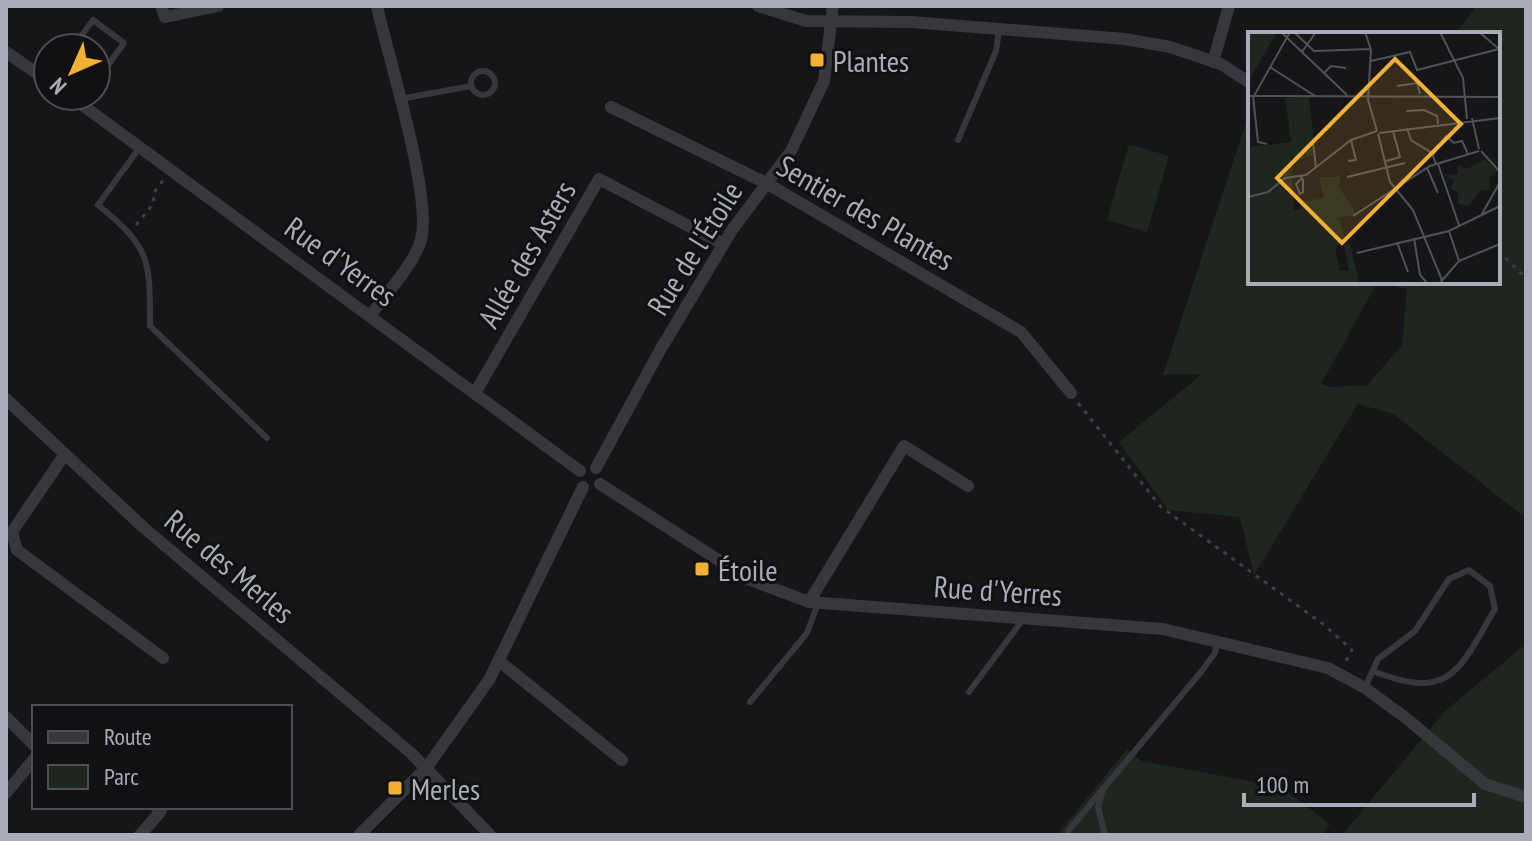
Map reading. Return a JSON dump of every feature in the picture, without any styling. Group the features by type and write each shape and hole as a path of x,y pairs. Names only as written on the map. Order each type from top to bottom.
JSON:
{"street":[{"path":"161,6 165,17 218,6"},
{"path":"371,315 420,245 425,221 377,6"},
{"path":"758,6 806,21 1125,39 1170,47 1213,62 1248,82"},
{"name":"Rue de l'Étoile","path":"596,468 723,244 791,151 824,81 833,6"},
{"path":"1213,62 1229,6"},
{"path":"6,52 32,69"},
{"name":"Sentier des Plantes","path":"611,107 766,183 1021,332 1070,393"},
{"name":"Rue d'Yerres","path":"96,112 580,471"},
{"name":"Allée des Asters","path":"475,393 599,179 723,244"},
{"name":"Rue des Merles","path":"6,399 143,527 427,767 490,835"},
{"path":"814,602 904,446 968,486"},
{"path":"65,454 12,532 17,550 163,658"},
{"path":"589,466 596,468 601,475 600,484 590,490 583,487 578,481 580,471 589,466"},
{"name":"Rue d'Yerres","path":"600,484 748,579 814,602 1163,629 1328,668 1365,688 1406,718 1485,784 1526,797"},
{"path":"359,835 427,767 499,661 583,487"},
{"path":"499,661 622,760"},
{"path":"6,717 32,743"},
{"path":"6,793 32,761"},
{"path":"140,835 161,811 159,809"}],"lane":[{"path":"84,32 93,20 109,32"},
{"path":"958,140 996,51 999,30"},
{"path":"112,34 124,43 112,60"},
{"path":"400,99 471,86 483,95 492,91 494,81 482,71 473,76 471,86"},
{"path":"140,147 98,205 131,231 149,264 150,326 267,438"},
{"path":"1365,688 1378,659 1415,631 1449,579 1469,570 1490,586 1495,609 1465,659 1450,676 1432,685 1373,671"},
{"path":"750,702 807,633 814,602"},
{"path":"969,692 1024,618"},
{"path":"1068,831 1201,672 1215,653 1217,642"},
{"path":"1105,786 1098,807 1105,835"}],"path":[{"path":"131,231 154,203 153,194 172,170"},
{"path":"1500,253 1526,278"},
{"path":"1070,393 1161,507 1323,624 1352,650 1338,674"}],"green space":[{"path":"1477,6 1526,6 1526,518 1393,414 1358,404 1254,575 1240,517 1168,510 1119,442 1202,374 1163,375 1248,116 1248,284 1376,284 1321,384 1332,387 1367,385 1402,345 1407,289 1382,284 1500,284 1500,32 1457,32"},
{"path":"1129,144 1169,156 1147,232 1107,220"},
{"path":"1526,644 1526,835 1342,835 1446,710"},
{"path":"1127,749 1142,761 1281,787 1330,824 1322,835 1057,835"}],"place":[{"name":"Plantes","path":"817,60"},
{"name":"Étoile","path":"702,569"},
{"name":"Merles","path":"395,788"}]}
